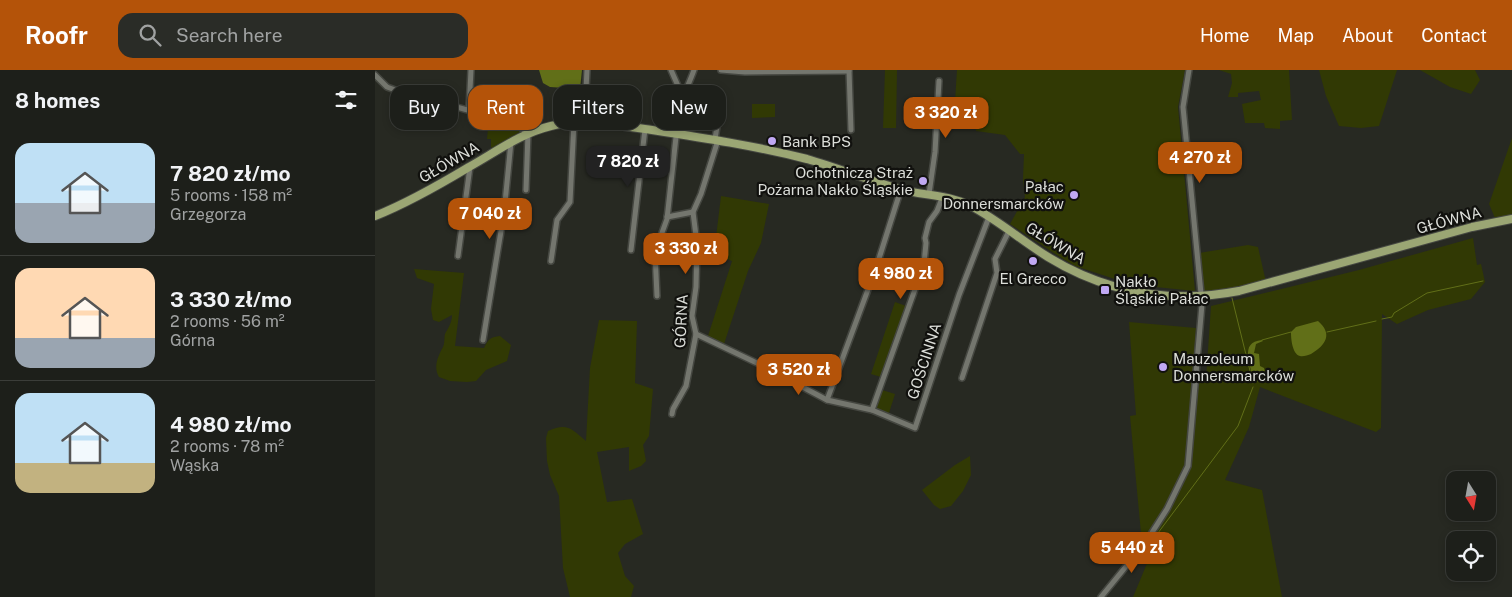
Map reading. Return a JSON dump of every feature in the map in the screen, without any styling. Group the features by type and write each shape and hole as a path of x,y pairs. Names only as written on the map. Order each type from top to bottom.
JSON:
{"main road":[{"name":"GŁÓWNA","path":"375,216 422,194 528,133 553,126"},
{"name":"GŁÓWNA","path":"642,129 717,139 808,160 901,189 943,196 971,206 1063,265 1099,281 1127,290 1152,294 1201,297 1239,291 1472,227 1512,219"}],"street":[{"path":"470,85 471,70"},
{"path":"585,85 587,70"},
{"path":"671,70 677,85"},
{"path":"687,85 693,70"},
{"path":"721,70 745,72 849,71 851,130"},
{"path":"1101,597 1146,542 1167,509 1189,466 1202,304 1183,107 1189,70"},
{"path":"375,75 387,87 397,91 468,110"},
{"path":"929,194 935,152 939,81"},
{"path":"631,250 645,129"},
{"path":"524,130 528,133 526,190"},
{"path":"551,262 557,220 569,202 578,130"},
{"path":"657,296 655,252 667,217 676,134 674,130"},
{"name":"GÓRNA","path":"672,414 686,386 696,334 692,316 697,244 693,212 701,194 718,130"},
{"path":"483,340 504,213 511,142"},
{"path":"458,256 470,167"},
{"path":"827,400 876,268 901,189"},
{"path":"696,334 761,365 827,400 872,410 924,264 925,238 929,222 937,211 943,196"},
{"path":"667,217 693,212"},
{"name":"GOŚCINNA","path":"872,410 915,428 959,295 989,217"},
{"path":"962,378 997,273 995,259 1009,231"}],"shaded area":[{"path":"539,70 582,70 580,85 553,85 553,87 543,83"},
{"path":"885,70 897,70 896,128 883,128"},
{"path":"957,70 1185,70 1178,107 1195,291 1131,284 1131,281 1121,279 1121,281 1075,266 1010,224 1025,197 1023,179 1024,154 1020,154 1005,135 976,131 976,107 971,102 955,101"},
{"path":"1219,70 1289,70 1292,120 1280,121 1280,129 1265,128 1264,123 1245,123 1242,104 1261,100 1259,91 1238,93 1238,97 1228,97 1232,83 1231,74"},
{"path":"1319,70 1397,70 1379,126 1361,128 1339,126 1326,96"},
{"path":"1420,70 1475,70 1480,80 1471,94 1450,87"},
{"path":"752,104 775,104 775,117 752,118"},
{"path":"488,130 519,130 520,132 493,149 491,147 491,139 487,139"},
{"path":"1512,138 1512,215 1495,218 1489,204"},
{"path":"721,196 769,204 761,243 748,271 724,344 708,336 732,261 714,254"},
{"path":"1473,238 1477,265 1481,264 1485,282 1471,299 1428,310 1397,324 1382,314 1381,428 1376,432 1260,387 1249,427 1225,480 1262,490 1282,597 1133,597 1153,549 1150,547 1134,568 1128,564 1146,542 1141,533 1130,416 1136,415 1129,322 1196,328 1192,379 1206,380 1211,306 1359,270"},
{"path":"1248,245 1258,247 1266,282 1203,293 1199,253"},
{"path":"414,269 464,273 455,346 484,348 490,339 500,336 511,345 507,361 486,370 476,381 450,381 439,377 436,369 437,362 452,315 439,322 433,320 431,309 434,284 417,278"},
{"path":"895,302 906,306 881,377 871,374"},
{"path":"599,320 637,321 635,383 653,389 649,436 643,445 646,461 641,466 629,471 629,447 597,452 607,502 632,499 643,534 625,544 618,553 625,576 634,586 631,597 570,597 563,568 559,496 550,475 547,461 546,438 548,431 560,427 569,428 586,441 590,368"},
{"path":"1318,321 1325,330 1326,339 1324,343 1311,354 1297,355 1293,346 1291,332 1296,327"},
{"path":"1262,340 1256,344 1254,353 1259,354 1260,366 1264,368 1266,377 1269,378 1265,382 1253,381 1248,356 1250,345"},
{"path":"882,390 895,394 889,413 875,408"},
{"path":"970,456 971,475 963,491 951,506 940,509 934,505 922,490"}],"waterway":[{"path":"1382,319 1392,317 1394,313 1427,293 1483,281"},
{"path":"1232,298 1253,383"},
{"path":"1327,332 1376,321"},
{"path":"1262,340 1291,332"},
{"path":"1152,541 1238,426 1253,387"}],"place":[{"name":"Bank BPS","path":"772,141"},
{"name":"Ochotnicza Straż Pożarna Nakło Śląskie","path":"923,181"},
{"name":"Pałac Donnersmarcków","path":"1074,195"},
{"name":"El Grecco","path":"1033,261"},
{"name":"Nakło Śląskie Pałac","path":"1105,290"},
{"name":"Mauzoleum Donnersmarcków","path":"1163,367"}]}
